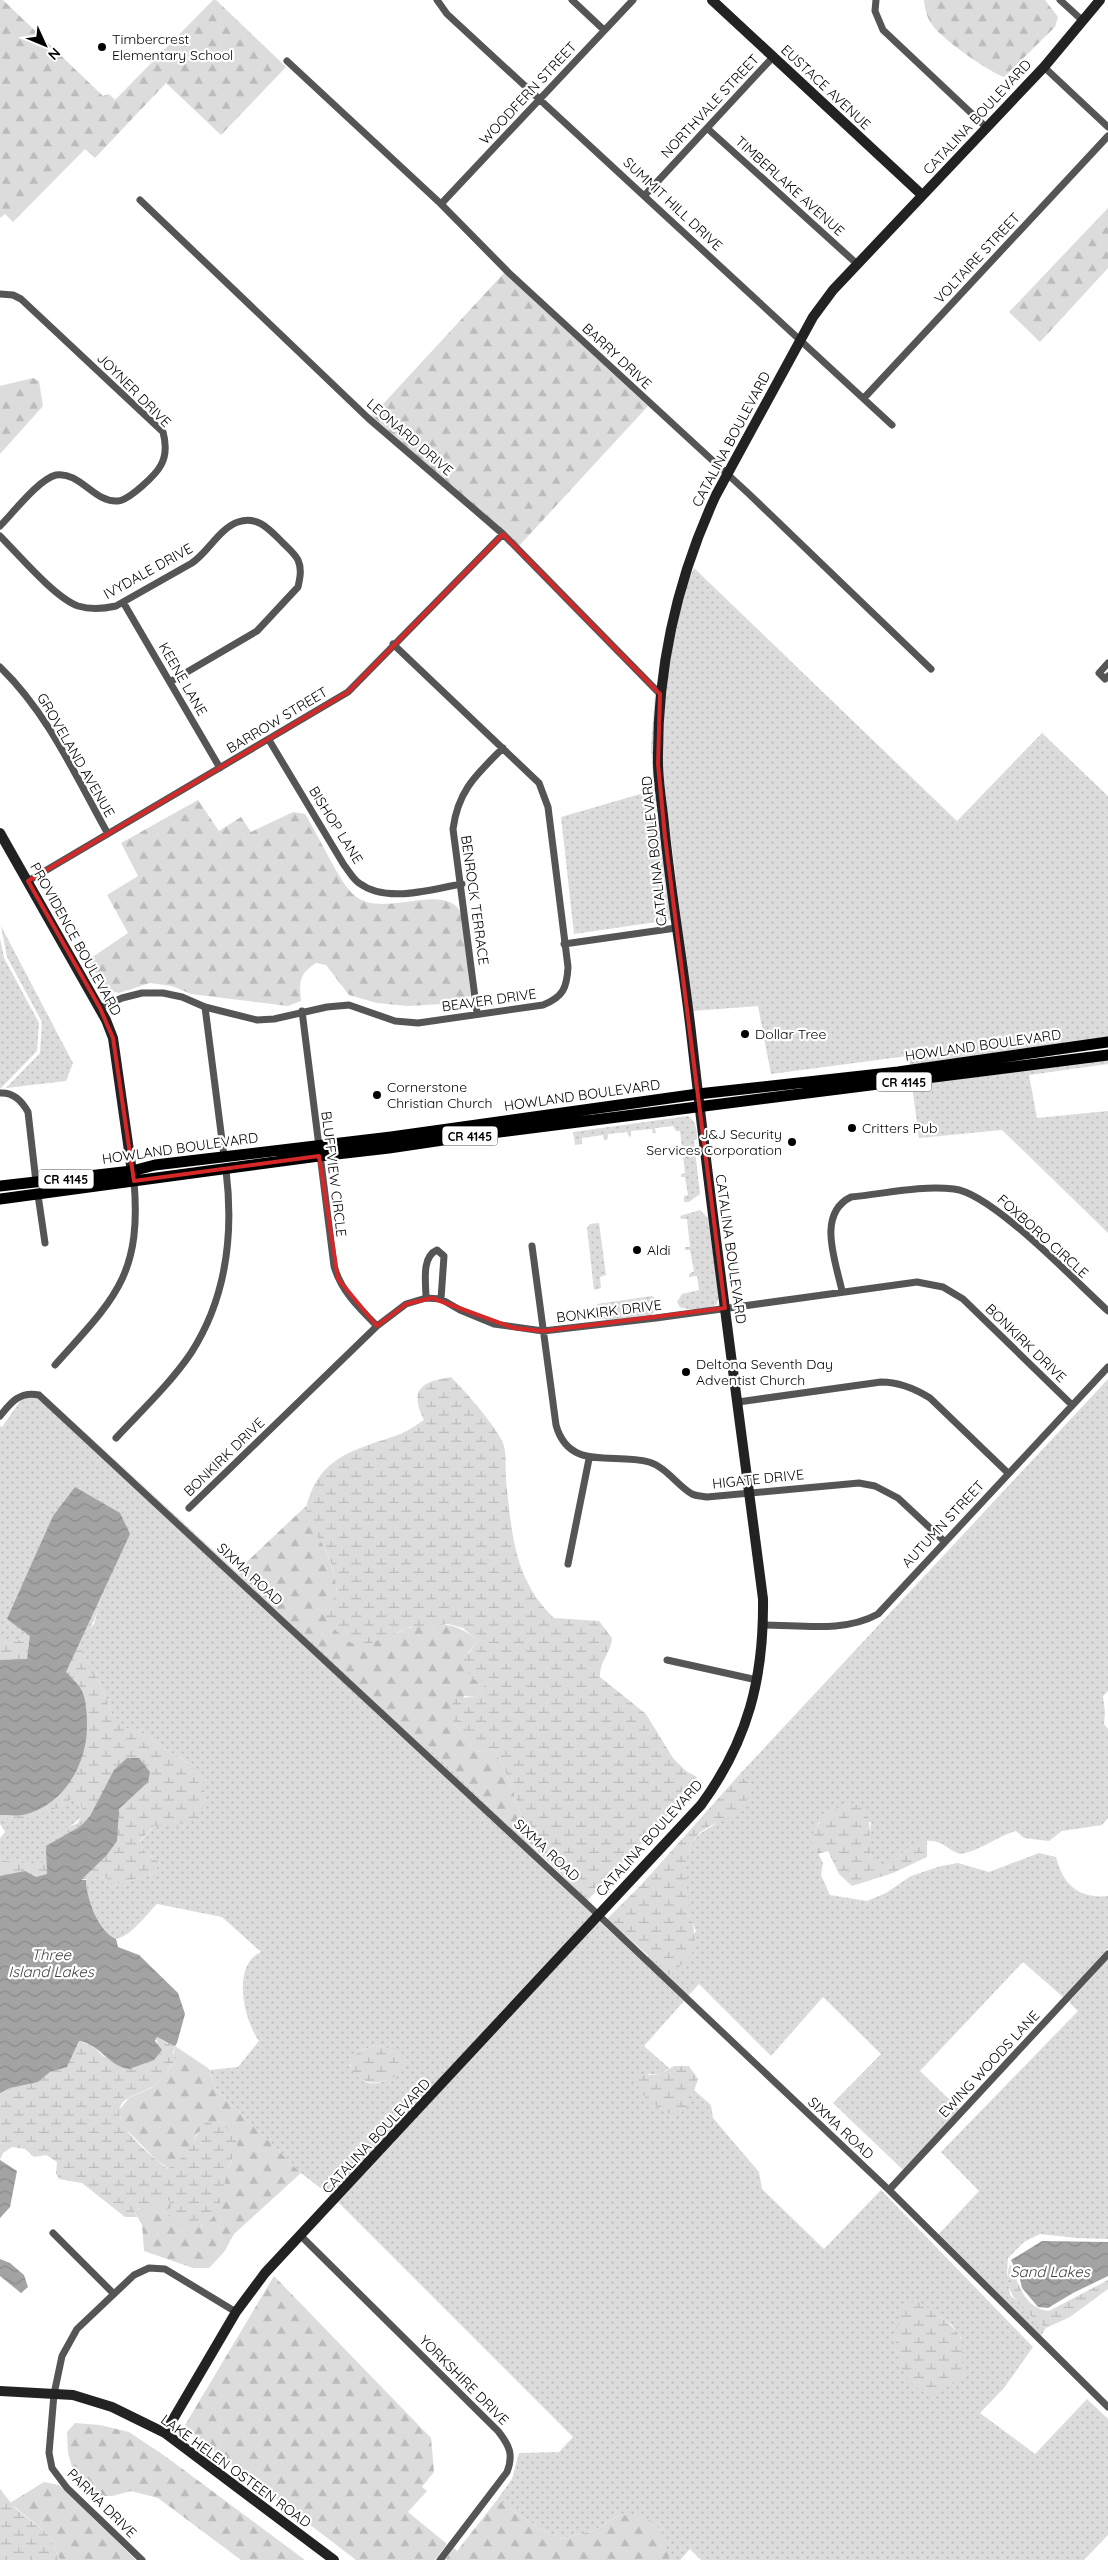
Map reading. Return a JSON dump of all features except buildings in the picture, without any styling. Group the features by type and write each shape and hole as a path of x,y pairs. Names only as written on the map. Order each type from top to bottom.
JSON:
{"main road":[{"name":"HOWLAND BOULEVARD","path":"0,1186 226,1170 390,1137 698,1094 908,1070 1108,1042"},
{"name":"HOWLAND BOULEVARD","path":"0,1199 38,1195 224,1156 318,1150 699,1108 1108,1055"}],"street":[{"name":"SUMMIT HILL DRIVE","path":"438,0 446,14 540,98 892,425"},
{"path":"572,0 604,30"},
{"name":"WOODFERN STREET","path":"441,204 633,0"},
{"name":"EUSTACE AVENUE","path":"712,0 922,195"},
{"path":"876,0 875,10 882,30 986,127"},
{"path":"1060,0 1084,21"},
{"name":"CATALINA BOULEVARD","path":"165,2433 236,2312 265,2273 701,1805 717,1783 742,1735 757,1680 763,1625 763,1599 699,1108 686,980 676,928 658,764 660,694 671,627 688,564 702,526 727,474 800,340 828,296 856,263 1044,67 1100,0"},
{"name":"NORTHVALE STREET","path":"645,195 773,57"},
{"name":"BARRY DRIVE","path":"287,61 441,204 509,273 727,474 931,669"},
{"path":"1044,67 1108,127"},
{"name":"TIMBERLAKE AVENUE","path":"707,128 856,263"},
{"name":"VOLTAIRE STREET","path":"864,398 1108,136"},
{"name":"LEONARD DRIVE","path":"140,200 368,418 502,534 660,694"},
{"name":"JOYNER DRIVE","path":"0,294 13,295 21,299 163,432 166,442 161,466 130,497 118,501 111,500 100,496 75,479 64,475 54,476 43,482 0,526"},
{"name":"IVYDALE DRIVE","path":"0,536 62,597 76,605 91,609 104,609 123,602 198,559 228,528 246,520 266,526 298,560 300,569 298,587 257,631 170,682"},
{"name":"BARROW STREET","path":"28,881 348,692 502,534"},
{"name":"KEENE LANE","path":"123,602 220,768"},
{"name":"BEAVER DRIVE","path":"100,1008 122,998 142,993 163,993 182,997 205,1007 257,1020 274,1019 302,1011 349,1005 395,1021 418,1023 543,1005 554,1001 567,986 568,967 548,807 539,783 393,644"},
{"path":"1108,663 1099,673 1105,679 1108,676"},
{"name":"GROVELAND AVENUE","path":"0,668 19,686 41,715 108,834"},
{"name":"BISHOP LANE","path":"269,740 344,865 358,882 371,890 393,894 462,884"},
{"name":"BENROCK TERRACE","path":"477,1013 462,884 453,829 455,812 469,782 503,748"},
{"name":"PROVIDENCE BOULEVARD","path":"0,833 100,1008 113,1038 133,1176"},
{"path":"564,944 676,928"},
{"path":"205,1007 224,1156"},
{"name":"BLUFFVIEW CIRCLE","path":"302,1011 334,1266 338,1279 351,1299 378,1326"},
{"path":"0,1093 12,1094 24,1104 28,1112 36,1182"},
{"path":"116,1438 174,1375 190,1353 216,1303 226,1267 230,1237 226,1170"},
{"path":"55,1365 106,1307 124,1279 134,1246 136,1225 133,1176"},
{"name":"FOXBORO CIRCLE","path":"842,1291 830,1228 834,1210 843,1201 850,1197 928,1189 954,1189 972,1194 995,1208 1108,1311"},
{"path":"38,1195 45,1243"},
{"path":"532,1246 558,1433 573,1450 589,1459 568,1564"},
{"path":"426,1298 427,1262 431,1254 437,1250 444,1256 441,1299"},
{"name":"BONKIRK DRIVE","path":"189,1508 378,1326 406,1304 426,1298 441,1299 460,1310 494,1324 543,1331 917,1282 943,1288 963,1299 1072,1405"},
{"name":"AUTUMN STREET","path":"763,1625 849,1626 865,1622 878,1614 1108,1367"},
{"path":"738,1402 880,1382 892,1382 914,1388 930,1398 1008,1473"},
{"name":"SIXMA ROAD","path":"0,1416 17,1397 30,1393 40,1395 889,2190 1108,2407"},
{"name":"HIGATE DRIVE","path":"589,1459 609,1457 650,1462 671,1475 692,1494 707,1497 845,1483 875,1486 898,1498 944,1541"},
{"path":"667,1660 757,1680"},
{"name":"EWING WOODS LANE","path":"889,2190 1108,1954"},
{"path":"54,2233 114,2294"},
{"name":"YORKSHIRE DRIVE","path":"301,2236 498,2431 509,2445 512,2460 507,2472 440,2560"},
{"name":"PARMA DRIVE","path":"142,2560 67,2488 52,2468 49,2452 54,2394 62,2356 71,2336 114,2294 134,2275 155,2267 180,2277 236,2312"},
{"name":"LAKE HELEN OSTEEN ROAD","path":"0,2391 73,2395 112,2407 165,2433 334,2560"}],"highlighted area":[{"path":"503,534 660,694 658,764 665,837 725,1308 543,1331 514,1328 432,1298 406,1304 377,1326 338,1279 319,1156 134,1181 113,1038 100,1008 28,881 348,692"}],"green space":[{"path":"0,0 3,0 103,96 109,94 115,100 213,0 216,0 286,67 221,135 166,83 95,158 85,149 13,222 5,214 0,218"},
{"path":"924,0 1045,0 1058,17 1055,27 1004,77 966,54 938,32 928,17"},
{"path":"1108,208 1108,268 1040,342 1009,312"},
{"path":"504,273 648,406 519,546 372,416"},
{"path":"33,378 39,381 43,406 0,454 0,386"},
{"path":"694,568 957,821 1042,733 1108,796 1108,1038 910,1066 908,1056 771,1074 758,1006 692,1011 662,764 665,695 674,629 686,586"},
{"path":"655,694 672,924 670,920 574,934 561,817 654,790 651,747"},
{"path":"198,800 219,831 241,817 251,832 293,812 305,814 348,889 366,902 381,904 429,899 443,900 454,905 462,915 464,923 471,995 461,1003 408,1006 377,1003 349,995 326,965 316,963 306,971 301,979 301,1001 288,1006 191,994 172,986 150,983 119,993 105,989 88,960 128,933 107,895 138,876 121,843"},
{"path":"1,926 73,1063 66,1081 6,1088 40,1053 42,1022 7,957"},
{"path":"0,938 4,958 39,1023 37,1051 0,1089"},
{"path":"1108,1059 1108,1064 1029,1075 1037,1118 1108,1111 1108,1233 1002,1130 919,1138 912,1085"},
{"path":"688,1116 693,1120 696,1129 697,1139 694,1141 700,1194 689,1202 684,1202 684,1196 688,1195 685,1177 681,1177 681,1174 685,1173 680,1131 676,1131 673,1126 655,1128 656,1133 653,1133 652,1129 631,1131 631,1136 629,1137 627,1132 608,1134 607,1140 604,1140 603,1135 582,1138 582,1144 575,1145 573,1132"},
{"path":"700,1210 708,1218 719,1298 716,1305 688,1309 680,1307 677,1302 682,1294 699,1290 697,1276 689,1277 689,1274 694,1271 690,1250 685,1250 685,1247 690,1247 687,1219 681,1219 680,1216"},
{"path":"599,1223 606,1275 600,1277 601,1288 594,1290 587,1228 590,1224"},
{"path":"652,1296 661,1303 651,1315 607,1320 598,1316 597,1304"},
{"path":"451,1377 487,1418 503,1443 513,1538 517,1555 530,1588 554,1618 599,1621 612,1638 610,1648 601,1667 600,1677 646,1714 673,1758 686,1771 697,1777 690,1792 587,1901 516,1829 522,1821 520,1811 511,1784 494,1749 477,1752 454,1723 450,1707 456,1698 476,1697 486,1683 473,1679 461,1663 478,1641 463,1628 448,1624 411,1627 371,1643 351,1643 334,1629 323,1612 337,1594 335,1576 329,1558 312,1526 306,1510 310,1495 317,1481 335,1461 358,1449 401,1434 424,1420 418,1401 418,1394 421,1389 432,1381"},
{"path":"1108,1379 1108,1691 1103,1696 1104,1724 1108,1729 1108,1818 1102,1825 1062,1831 1049,1841 1024,1838 1016,1831 976,1850 960,1854 940,1843 925,1841 911,1847 886,1868 871,1861 869,1843 871,1822 819,1822 811,1839 823,1863 821,1875 830,1895 867,1901 886,1893 911,1876 941,1866 958,1863 989,1872 1039,1853 1056,1857 1063,1875 1074,1888 1089,1895 1108,1896 1108,1948 1063,1997 1023,1962 920,2071 959,2109 903,2170 833,2103 881,2054 823,1997 771,2056 699,1984 688,1996 647,1957 696,1932 685,1885 686,1860 695,1839 716,1823 723,1814 741,1776 739,1775"},
{"path":"31,1397 38,1398 593,1915 332,2197 301,2173 216,2089 209,2070 238,2067 259,2041 245,2007 243,1981 246,1969 252,1959 261,1952 222,1917 157,1904 126,1935 114,1939 103,1928 94,1912 88,1896 86,1880 90,1876 108,1878 114,1885 152,1875 160,1863 144,1851 140,1842 154,1826 176,1826 190,1765 140,1732 124,1728 112,1714 96,1674 91,1675 77,1641 94,1624 101,1597 26,1631 25,1638 9,1643 3,1642 3,1634 0,1632 0,1426 2,1427 21,1400","holes":["384,2047 401,2071 379,2083 367,2082 361,2079 350,2066 353,2058 366,2048"]},
{"path":"62,1411 516,1829 556,1872"},
{"path":"306,1506 311,1523 330,1560 337,1594 397,1633 418,1626 439,1624 459,1629 478,1641 468,1653 486,1683 476,1697 464,1696 454,1723 477,1752 494,1749 511,1784 520,1811 522,1821 516,1829 236,1572"},
{"path":"101,1597 90,1627 77,1641 91,1674 96,1674 112,1714 124,1727 140,1732 190,1765 203,1781 206,1801 197,1818 176,1826 154,1826 140,1841 144,1851 160,1863 152,1875 114,1885 107,1878 102,1877 77,1880 0,1876 0,1861 43,1863 47,1861 45,1844 48,1839 57,1832 78,1823 83,1811 80,1804 73,1798 56,1808 29,1818 10,1819 0,1817 0,1632 3,1634 3,1642 9,1643 25,1638 26,1631"},
{"path":"739,1775 750,1784 748,1797 743,1807 728,1818 701,1832 694,1840 688,1854 687,1886 694,1947 690,1957 670,1975 607,1919 642,1884"},
{"path":"73,1797 82,1807 82,1815 68,1828 52,1848 47,1861 31,1864 0,1861 0,1838 5,1832 0,1824 0,1817 29,1817 57,1807"},
{"path":"851,1803 865,1809 870,1828 871,1861 886,1867 913,1845 927,1839 927,1857 893,1873 852,1886 839,1874 828,1851 818,1854 810,1839 826,1815 836,1808"},
{"path":"599,1921 684,2001 644,2046 669,2068 660,2074 647,2074 691,2100 694,2090 711,2105 713,2118 759,2172 762,2189 824,2249 881,2190 1033,2347 1004,2388 980,2413 1035,2454 1087,2399 1108,2419 1108,2535 1084,2560 701,2560 690,2549 680,2560 670,2560 665,2547 619,2515 595,2530 562,2539 539,2528 497,2500 512,2479 519,2453 559,2452 573,2437 338,2202","holes":["929,2309 952,2325 961,2338 960,2355 964,2375 960,2377"]},
{"path":"1108,1959 1108,2239 1040,2234 1024,2242 1008,2258 1007,2272 1010,2295 1046,2328 1037,2342 937,2236 979,2191 941,2152 1078,2011 1069,2002"},
{"path":"156,2037 175,2046 173,2053 175,2059 164,2075 153,2086 123,2102 119,2110 121,2119 134,2139 168,2169 175,2165 185,2154 205,2123 219,2121 234,2135 237,2140 236,2152 228,2169 219,2206 209,2222 196,2228 182,2225 168,2215 171,2203 167,2199 149,2211 141,2208 134,2211 137,2217 125,2217 82,2183 59,2179 56,2173 57,2162 46,2155 34,2157 25,2149 12,2147 3,2153 0,2160 0,2093 17,2085 38,2082 50,2072 67,2067 79,2041 92,2045 104,2057 158,2046"},
{"path":"175,2046 208,2068 216,2089 301,2173 234,2234 224,2252 209,2268 193,2268 144,2251 142,2225 134,2211 167,2199 202,2227 219,2205 227,2171 233,2158 235,2137 219,2121 197,2133 190,2149 178,2163 169,2169 155,2159 122,2125 119,2110 129,2098 151,2088 158,2082 172,2065"},
{"path":"375,2046 385,2047 394,2051 402,2057 405,2067 392,2078 378,2082 366,2081 357,2076 351,2068 352,2060 359,2052"},
{"path":"674,2066 689,2066 698,2079 691,2100 681,2113 670,2114 647,2099 639,2089 637,2076 660,2074"},
{"path":"1010,2264 1023,2294 1033,2305 1040,2309 1049,2311 1108,2280 1108,2289 1070,2317 1046,2328 1016,2301 1011,2293 1008,2285"},
{"path":"274,2276 431,2438 434,2472 422,2487 427,2491 408,2512 447,2544 435,2560 356,2560 197,2438 185,2425"},
{"path":"917,2301 955,2329 961,2340 964,2375 937,2394 924,2392 913,2384 905,2375 897,2351 897,2326 901,2314 906,2304"},
{"path":"75,2423 100,2425 129,2432 165,2456 305,2560 241,2560 158,2498 131,2491 112,2496 93,2496 76,2481 68,2453 67,2432"},
{"path":"44,2482 59,2485 136,2560 60,2560 49,2535 10,2503"},
{"path":"0,2489 15,2508 49,2535 60,2560 0,2560"},
{"path":"497,2500 539,2528 562,2539 595,2530 619,2515 642,2516 654,2523 662,2532 670,2560 445,2560 454,2548 457,2551"}],"water":[{"path":"75,1487 120,1513 130,1534 66,1672 83,1692 85,1701 87,1723 83,1753 71,1781 50,1802 38,1810 23,1815 0,1815 0,1660 27,1659 30,1636 7,1619 53,1516"},
{"name":"Three Island Lakes","path":"127,1758 139,1758 150,1772 148,1782 119,1809 117,1841 106,1856 81,1880 86,1880 88,1896 99,1922 116,1939 118,1947 139,1955 178,1993 185,2014 177,2043 175,2046 157,2037 155,2041 162,2050 154,2060 129,2069 115,2064 92,2046 79,2041 67,2067 50,2072 38,2082 10,2088 0,2093 0,1876 25,1871 36,1877 47,1874 46,1846 81,1826 90,1816 114,1770"},
{"path":"0,2160 17,2171 10,2207 0,2218"},
{"name":"Sand Lakes","path":"1042,2241 1108,2242 1108,2276 1048,2308 1038,2307 1022,2288 1011,2260"},
{"path":"0,2259 10,2263 24,2275 28,2287 21,2293 0,2276"}],"place":[{"name":"Timbercrest Elementary School","path":"102,47"},
{"name":"Dollar Tree","path":"745,1034"},
{"name":"Cornerstone Christian Church","path":"377,1095"},
{"name":"Critters Pub","path":"852,1128"},
{"name":"J&J Security Services Corporation","path":"792,1142"},
{"name":"Aldi","path":"637,1250"},
{"name":"Deltona Seventh Day Adventist Church","path":"686,1372"}]}
